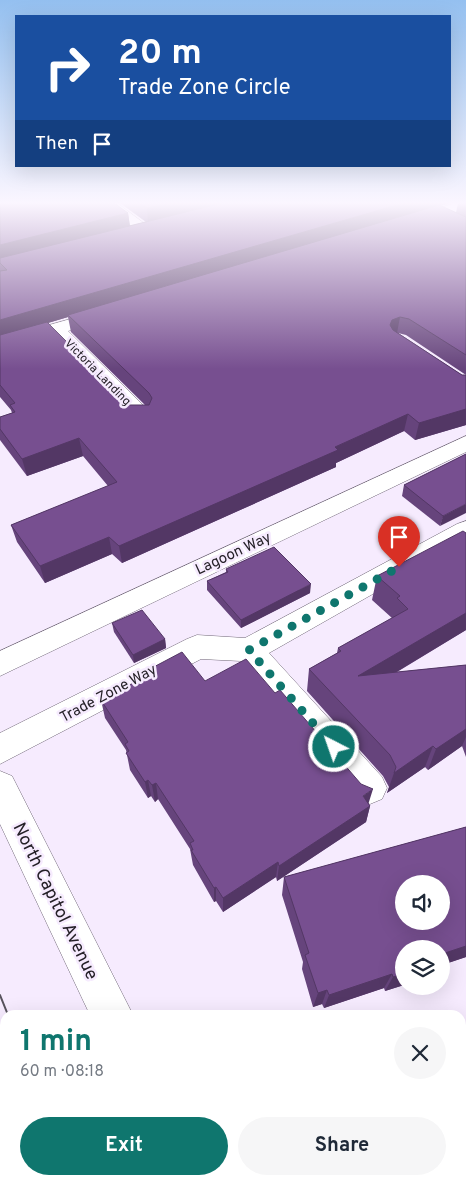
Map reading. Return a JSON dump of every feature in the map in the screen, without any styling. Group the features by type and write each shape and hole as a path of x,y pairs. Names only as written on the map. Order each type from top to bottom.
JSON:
{"street":[{"path":"0,345 121,309"},
{"name":"Victoria Landing","path":"55,329 141,416"},
{"name":"Lagoon Way","path":"0,664 466,443"},
{"path":"370,788 249,650 466,530"},
{"name":"Trade Zone Way","path":"0,749 197,647 249,650"},
{"name":"North Capitol Avenue","path":"0,787 110,1010"}],"building":[{"path":"0,258 213,258 0,320 0,271 7,270 0,263"},
{"path":"259,258 466,258 466,355 409,319 400,317 392,320 390,325 393,330 462,375 466,375 466,409 419,423 408,414 335,447 338,450 119,546 109,537 40,566 11,525 117,482 79,438 22,459 0,429 0,417 15,412 10,405 15,403 0,385 0,335 47,322 130,405 149,405 152,398 68,315"},
{"path":"466,454 466,504 443,516 404,485"},
{"path":"463,531 466,533 466,613 358,676 466,665 466,729 436,749 433,746 394,773 396,767 390,755 309,669 341,651 338,648 408,609 397,598 400,596 377,576"},
{"path":"274,547 311,584 241,620 207,581 228,572 226,569"},
{"path":"142,610 165,639 133,655 112,623"},
{"path":"182,652 205,681 246,659 275,693 280,690 361,784 373,789 363,796 370,806 279,866 278,862 223,898 216,887 214,888 191,850 193,850 190,843 194,841 156,783 152,785 148,780 145,782 126,753 129,751 125,744 128,742 101,700 150,674 148,670"},
{"path":"466,827 466,946 450,951 450,940 395,940 395,976 393,977 392,974 329,995 327,990 318,993 305,955 309,953 284,877"}],"tram line":[{"path":"0,995 6,1010"}],"route":[{"path":"334,747 249,650 399,567"}]}
